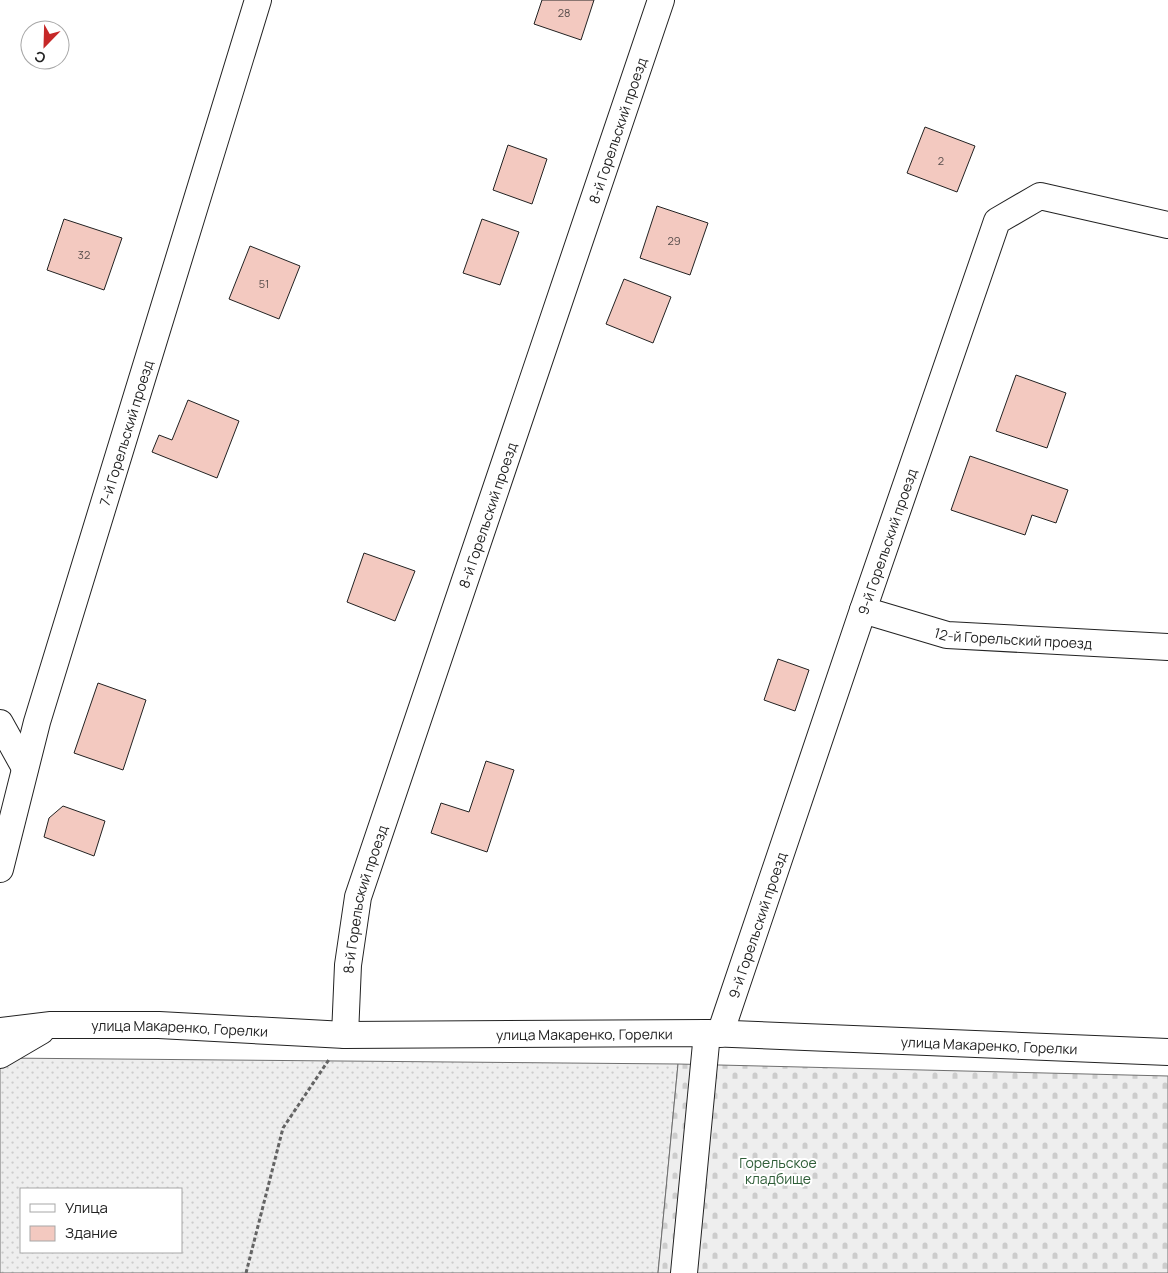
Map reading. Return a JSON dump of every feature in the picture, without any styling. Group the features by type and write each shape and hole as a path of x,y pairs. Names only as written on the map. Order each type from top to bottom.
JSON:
{"street":[{"name":"7-й Горельский проезд","path":"0,869 37,722 258,0"},
{"name":"8-й Горельский проезд","path":"345,1035 348,965 358,897 662,0"},
{"name":"9-й Горельский проезд","path":"684,1273 713,1034 863,610 997,221 1040,196 1168,225"},
{"name":"12-й Горельский проезд","path":"863,610 947,635 1168,647"},
{"path":"0,723 25,768"},
{"path":"0,1055 51,1025"},
{"name":"улица Макаренко, Горелки","path":"0,1031 51,1025 159,1025 345,1035 713,1034 1168,1052"}],"path":[{"path":"246,1273 283,1128 345,1035"}],"green space":[{"path":"0,1058 678,1064 658,1273 0,1273"},
{"name":"Горельское кладбище","path":"678,1064 1168,1076 1168,1273 658,1273"}],"building":[{"path":"542,0 594,0 581,40 534,24"},
{"path":"925,127 975,146 957,192 907,173"},
{"path":"508,145 547,159 532,204 493,190"},
{"path":"657,206 708,223 690,275 640,258"},
{"path":"64,219 122,238 104,290 47,270"},
{"path":"482,219 519,232 500,285 463,273"},
{"path":"250,246 300,266 279,319 229,299"},
{"path":"624,279 671,297 653,343 606,324"},
{"path":"1016,375 1066,393 1047,448 996,431"},
{"path":"188,400 239,421 217,478 152,452 159,435 172,440"},
{"path":"970,456 1068,490 1056,523 1032,515 1025,535 951,510"},
{"path":"364,553 415,571 395,621 347,602"},
{"path":"778,659 809,670 795,711 764,700"},
{"path":"98,683 146,700 123,770 74,753"},
{"path":"486,761 514,770 487,852 431,833 441,803 469,812"},
{"path":"63,806 105,821 94,856 44,837 49,818"}]}
